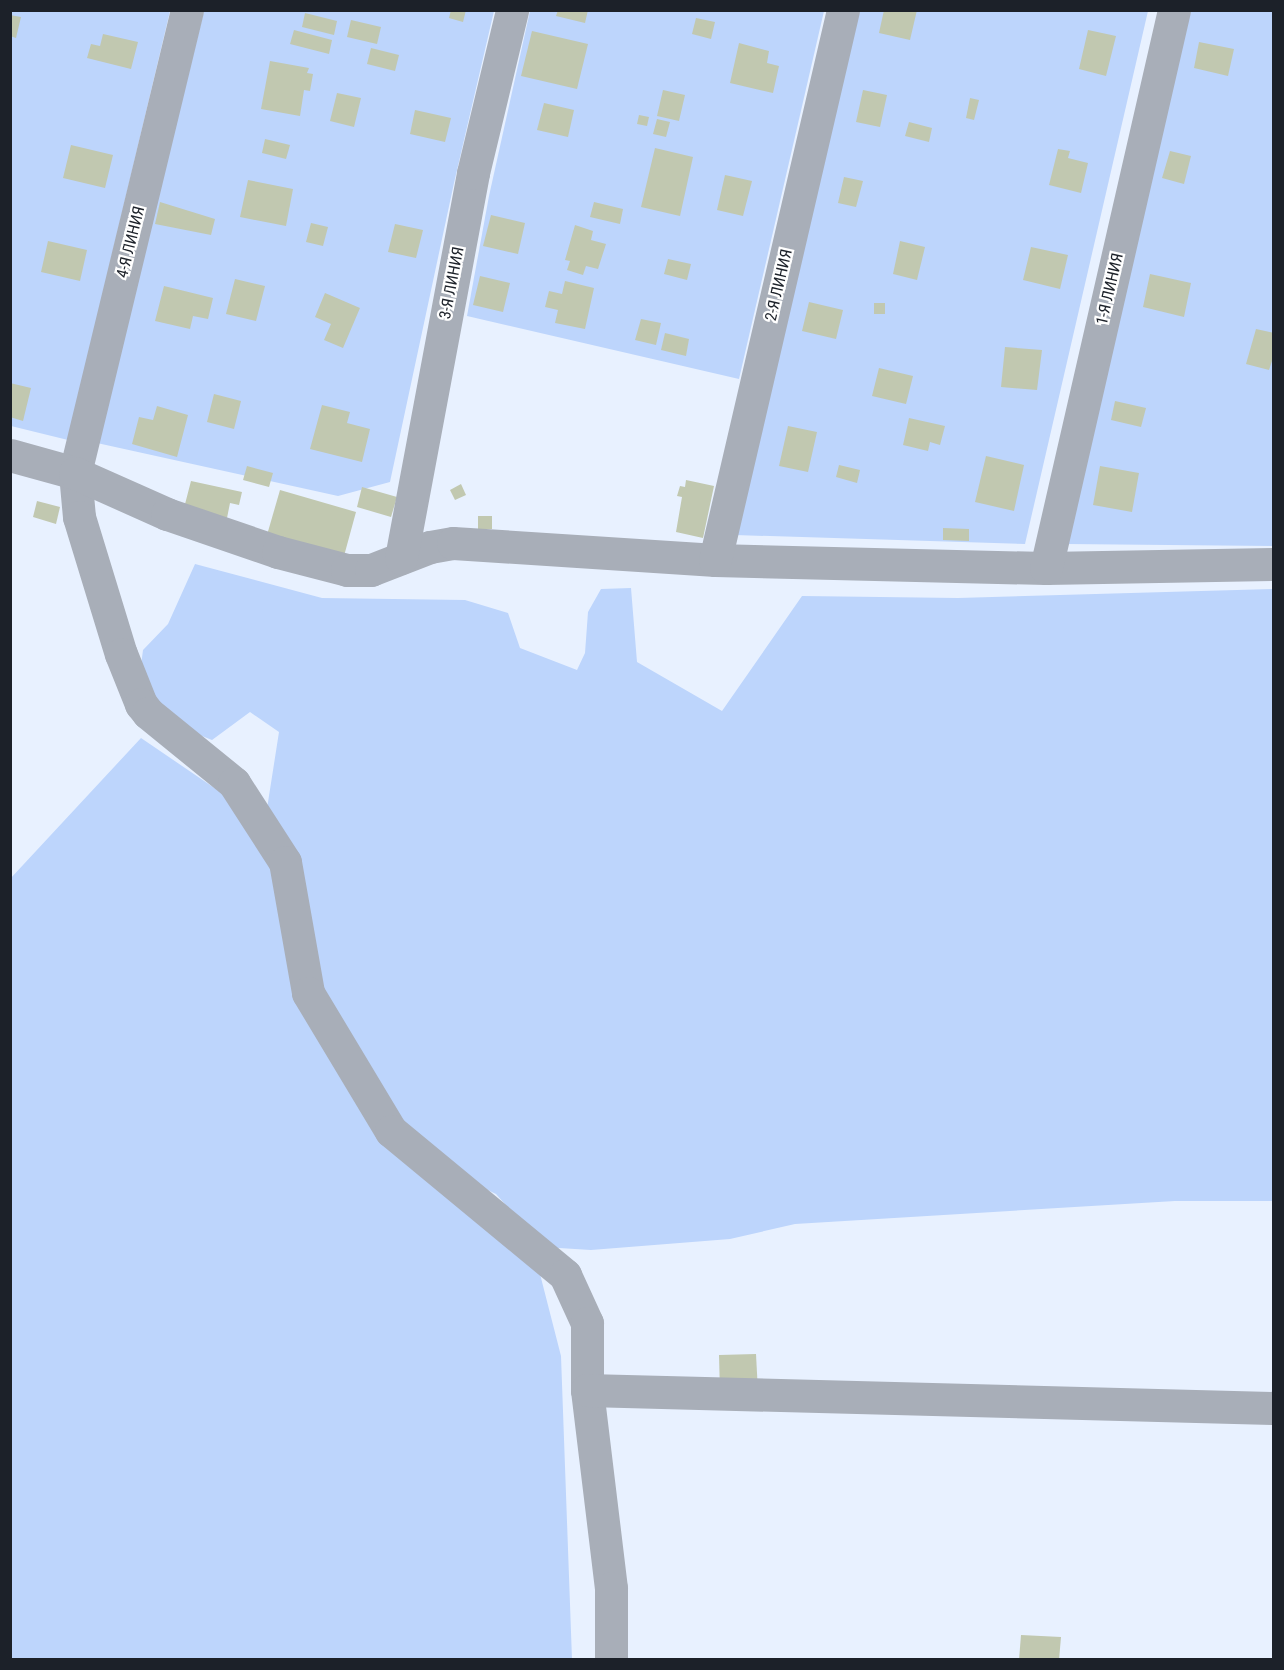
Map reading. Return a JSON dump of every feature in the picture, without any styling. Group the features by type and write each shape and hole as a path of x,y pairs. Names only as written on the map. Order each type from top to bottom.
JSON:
{"street":[{"name":"4-Я ЛИНИЯ","path":"187,10 75,473 79,517 121,654 141,704 148,713 234,783 285,862 308,993 391,1131 565,1275 587,1323 587,1390 611,1588 610,1659"},
{"name":"3-Я ЛИНИЯ","path":"401,558 473,173 513,10"},
{"name":"2-Я ЛИНИЯ","path":"715,560 843,10"},
{"name":"1-Я ЛИНИЯ","path":"1046,568 1174,10"},
{"path":"10,455 75,473 167,514 278,552 347,570 371,570 430,547 480,543 715,560 1046,568 1274,564"},
{"path":"587,1390 1274,1408"}],"shaded area":[{"path":"11,11 170,11 68,440 11,426"},
{"path":"204,11 494,11 454,183 390,482 338,496 97,443"},
{"path":"530,11 824,11 739,379 467,316 489,196"},
{"path":"858,11 1148,11 1025,544 735,535"},
{"path":"1187,11 1273,11 1273,546 1066,544"},
{"path":"195,564 322,598 465,600 508,613 520,648 577,670 585,653 588,612 601,589 631,588 637,662 722,711 802,596 958,598 1273,589 1273,1201 1175,1201 795,1224 730,1239 591,1250 543,1247 496,1194 442,1168 394,1127 313,987 266,815 279,732 250,712 212,740 177,726 139,681 143,650 168,624"},
{"path":"141,738 235,802 279,879 385,1139 540,1274 561,1356 572,1659 11,1659 10,879"}],"building":[{"path":"451,10 466,10 463,22 449,18"},
{"path":"558,10 588,10 585,23 556,16"},
{"path":"884,10 917,10 910,40 879,33"},
{"path":"305,13 337,21 334,35 302,27"},
{"path":"10,15 21,17 16,38 10,36"},
{"path":"696,18 715,22 711,39 692,34"},
{"path":"351,20 381,27 377,44 347,37"},
{"path":"294,30 332,40 329,54 290,44"},
{"path":"1088,30 1116,36 1106,76 1079,69"},
{"path":"532,31 588,44 577,89 521,76"},
{"path":"103,34 138,42 131,69 87,58 91,44 100,46"},
{"path":"1199,42 1234,49 1228,76 1194,68"},
{"path":"739,43 769,51 767,63 779,66 773,93 730,83"},
{"path":"371,48 399,55 395,71 367,64"},
{"path":"270,61 309,68 307,73 313,74 310,91 304,90 300,116 261,109"},
{"path":"663,90 685,95 679,121 657,116"},
{"path":"863,90 887,95 880,127 856,122"},
{"path":"337,93 361,98 354,127 330,121"},
{"path":"970,98 979,100 974,120 966,118"},
{"path":"544,103 574,110 568,137 537,130"},
{"path":"415,110 451,118 445,142 410,134"},
{"path":"639,115 649,117 647,126 637,124"},
{"path":"657,119 670,122 666,137 653,134"},
{"path":"909,122 932,128 929,142 905,136"},
{"path":"265,139 290,145 286,159 262,153"},
{"path":"71,145 113,155 105,188 63,178"},
{"path":"655,148 693,157 680,216 641,207"},
{"path":"1058,149 1070,151 1068,158 1088,163 1081,193 1049,185"},
{"path":"1170,151 1191,156 1184,184 1162,178"},
{"path":"725,175 752,181 743,216 717,210"},
{"path":"844,177 863,181 856,207 838,203"},
{"path":"248,180 293,189 286,226 240,217"},
{"path":"160,202 215,219 211,235 155,224"},
{"path":"594,202 623,209 620,224 590,217"},
{"path":"491,215 525,223 518,254 483,246"},
{"path":"311,223 328,227 323,246 306,242"},
{"path":"395,224 423,230 416,258 388,252"},
{"path":"575,225 593,231 591,240 606,244 598,269 586,266 583,275 567,270 570,261 565,260"},
{"path":"48,241 87,250 80,281 41,272"},
{"path":"900,241 925,247 917,280 893,274"},
{"path":"1031,247 1068,255 1060,289 1023,280"},
{"path":"668,259 691,264 687,280 664,274"},
{"path":"1150,274 1191,283 1184,317 1143,307"},
{"path":"480,276 510,283 503,312 473,305"},
{"path":"235,279 265,286 256,321 226,314"},
{"path":"565,281 594,288 585,329 555,323 558,310 545,307 549,291 562,294"},
{"path":"164,286 213,298 208,319 193,316 190,329 155,321"},
{"path":"325,293 360,308 343,348 324,340 331,324 315,317"},
{"path":"809,302 843,310 836,339 802,331"},
{"path":"874,303 885,303 885,314 874,314"},
{"path":"641,319 661,323 656,345 635,340"},
{"path":"1256,329 1274,333 1274,355 1269,370 1246,364"},
{"path":"665,333 689,339 686,356 661,350"},
{"path":"1005,347 1042,350 1037,390 1001,387"},
{"path":"879,368 913,376 906,404 872,396"},
{"path":"10,383 31,388 23,421 10,417"},
{"path":"214,394 241,401 234,429 207,422"},
{"path":"1115,401 1146,408 1141,427 1111,420"},
{"path":"322,405 350,412 347,423 370,429 362,462 310,449"},
{"path":"157,406 188,415 177,457 132,444 139,417 153,420"},
{"path":"909,418 945,426 940,445 930,442 928,451 903,445"},
{"path":"788,426 817,432 808,472 779,466"},
{"path":"986,456 1024,465 1014,511 975,502"},
{"path":"839,465 860,470 857,483 836,477"},
{"path":"247,466 273,473 269,487 243,480"},
{"path":"1100,466 1139,473 1132,512 1093,505"},
{"path":"686,480 714,486 703,538 676,532 682,497 677,496 680,486 685,487"},
{"path":"191,481 242,492 239,505 230,503 227,518 184,508"},
{"path":"461,484 466,495 455,500 450,490"},
{"path":"362,487 397,497 391,517 357,507"},
{"path":"280,490 356,512 344,556 267,535"},
{"path":"37,501 60,507 56,524 33,517"},
{"path":"478,516 492,516 492,529 478,529"},
{"path":"943,528 969,529 969,541 943,540"},
{"path":"756,1354 758,1392 720,1393 719,1355"},
{"path":"1021,1635 1061,1637 1059,1660 1019,1660"}]}
